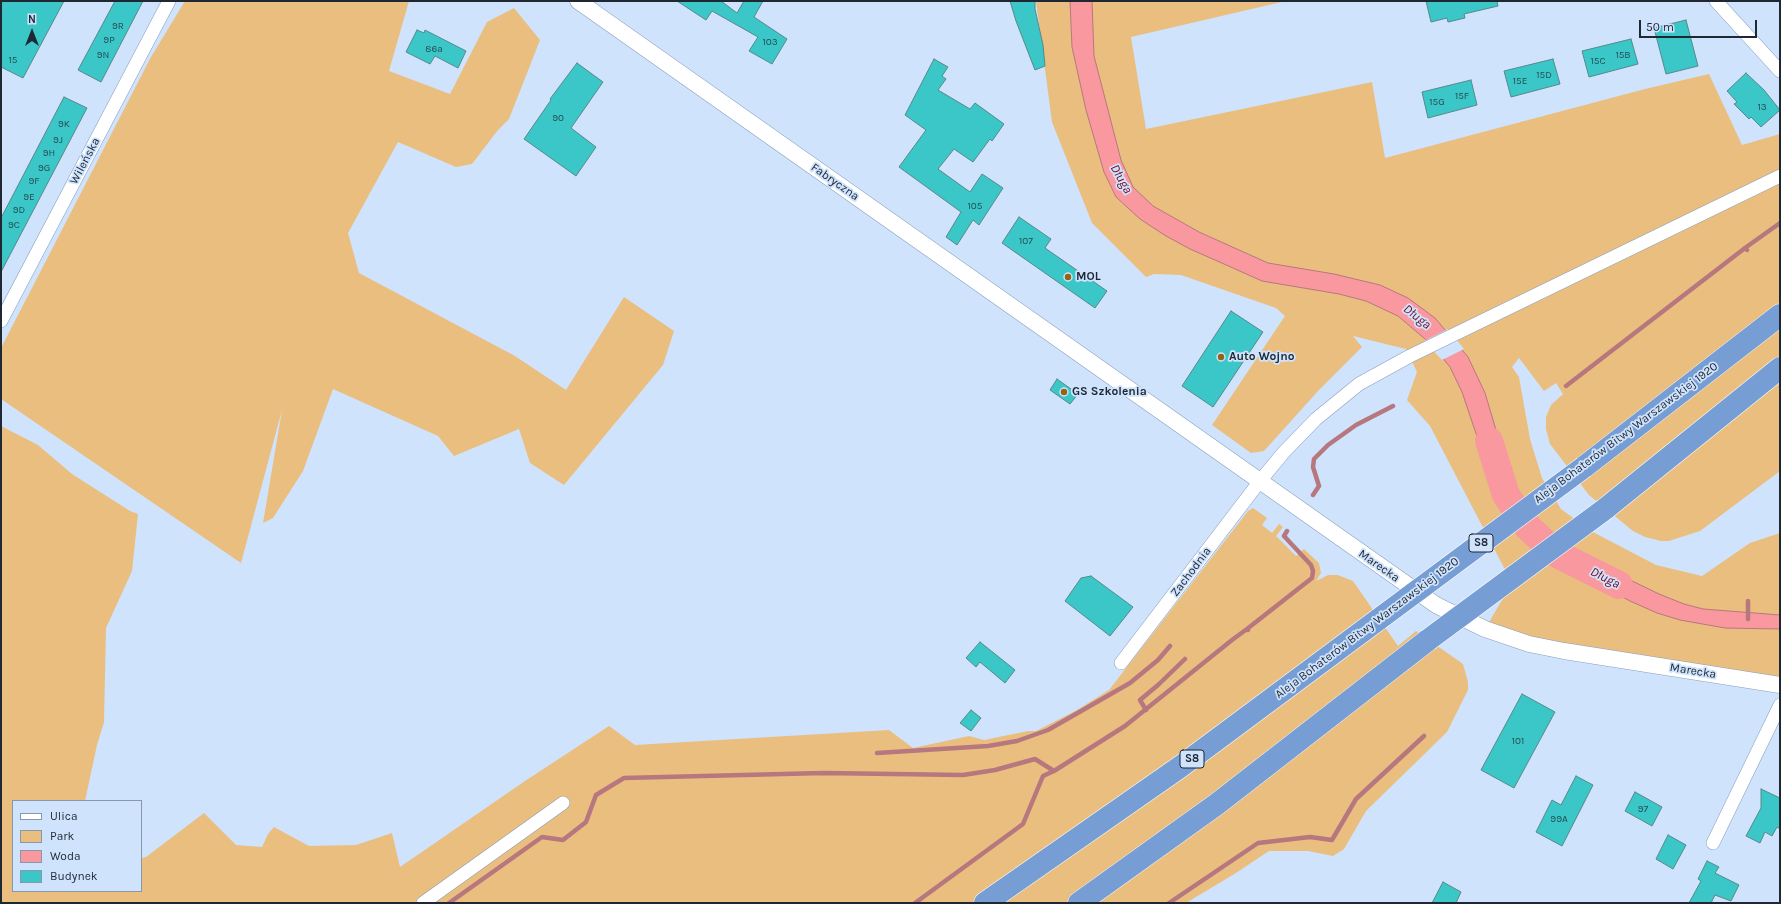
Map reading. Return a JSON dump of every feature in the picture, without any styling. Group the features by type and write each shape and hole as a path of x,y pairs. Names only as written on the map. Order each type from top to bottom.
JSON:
{"highway":[{"name":"Aleja Bohaterów Bitwy Warszawskiej 1920","path":"985,903 1180,767 1584,467 1780,315"},
{"path":"1079,903 1217,804 1428,640 1605,509 1780,368"}],"street":[{"name":"Wileńska","path":"1,321 169,1"},
{"name":"Fabryczna","path":"578,1 1092,363"},
{"path":"1716,1 1780,71"},
{"name":"Zachodnia","path":"1122,663 1260,481 1284,452 1316,419 1359,384 1410,356 1780,176"},
{"name":"Marecka","path":"1092,363 1418,593 1456,616 1485,629 1529,644 1564,651 1780,685"},
{"path":"1713,843 1780,706"},
{"path":"424,903 563,803"}],"green space":[{"path":"185,1 409,1 389,71 450,94 487,22 514,8 540,40 509,119 498,130 472,164 456,167 398,142 348,233 359,273 515,356 566,390 624,297 674,331 663,365 564,485 530,463 519,429 454,456 438,436 333,389 303,471 273,518 263,523 282,410 241,563 1,399 1,348 151,57"},
{"path":"1036,1 1286,1 1131,37 1146,129 1372,82 1385,158 1645,89 1709,74 1742,145 1780,134 1780,471 1700,531 1669,541 1661,541 1645,537 1633,531 1589,495 1550,444 1546,429 1546,417 1551,405 1563,394 1556,383 1544,391 1519,358 1512,367 1519,377 1530,439 1542,478 1561,509 1591,531 1656,565 1702,576 1750,543 1780,533 1780,685 1485,629 1512,583 1430,426 1407,400 1417,372 1406,349 1353,336 1362,347 1319,390 1264,451 1251,453 1212,425 1285,316 1276,308 1181,275 1154,274 1146,277 1092,223 1052,122"},
{"path":"1,426 38,445 72,474 130,511 138,514 132,571 106,628 104,722 97,745 85,800 12,800 12,892 142,892 142,858 146,857 204,813 236,845 262,847 268,834 274,827 309,846 356,845 392,833 400,867 525,781 609,726 635,745 889,730 913,748 969,736 984,740 1028,731 1036,731 1077,710 1109,690 1248,511 1253,508 1267,518 1262,525 1272,533 1279,524 1283,527 1276,536 1296,556 1304,549 1319,563 1321,573 1316,581 1328,575 1338,575 1353,581 1398,646 1416,631 1463,664 1468,682 1468,690 1447,732 1366,811 1344,849 1333,856 1308,851 1269,851 1186,903 1,903"}],"water":[{"path":"1070,1 1092,1 1094,56 1121,160 1133,187 1153,206 1199,232 1268,263 1334,274 1380,285 1408,298 1435,318 1468,357 1485,393 1499,440 1512,469 1493,484 1462,392 1450,367 1431,344 1398,316 1366,301 1339,294 1262,281 1190,249 1166,236 1140,219 1116,197 1104,172 1086,110 1072,47"},
{"path":"1534,523 1543,532 1528,543 1519,534"},
{"path":"1593,562 1659,594 1684,604 1703,609 1780,615 1780,629 1725,628 1680,620 1657,613 1630,601 1578,573"}],"pier":[{"path":"1448,329 1464,349 1442,360 1424,341"}],"building":[{"path":"1,1 64,1 23,78 1,67"},
{"path":"115,1 143,1 101,82 78,70"},
{"path":"677,1 721,1 737,13 744,1 763,1 754,17 787,39 772,64 749,51 758,37 712,11 706,20"},
{"path":"1010,1 1035,1 1035,9 1043,45 1045,66 1035,70"},
{"path":"1426,1 1497,1 1498,6 1464,14 1465,18 1448,22 1447,18 1431,22"},
{"path":"1686,20 1698,66 1666,74 1654,28"},
{"path":"417,30 424,33 425,30 466,51 458,68 435,56 430,64 406,52"},
{"path":"1631,39 1638,64 1589,77 1582,51"},
{"path":"934,59 948,67 942,76 946,79 938,90 970,109 975,103 1004,124 992,141 990,139 973,162 954,149 938,169 970,192 982,174 1003,188 979,225 973,220 957,245 946,237 961,212 899,167 926,130 905,115"},
{"path":"1553,59 1560,84 1511,97 1504,71"},
{"path":"577,63 603,82 571,128 596,147 576,176 524,139 551,100 550,99"},
{"path":"1746,73 1764,90 1780,110 1761,127 1751,117 1749,119 1734,104 1737,102 1727,91"},
{"path":"1471,80 1477,105 1428,118 1422,92"},
{"path":"64,97 87,108 1,272 1,218"},
{"path":"1019,217 1051,239 1045,248 1107,291 1095,308 1002,243"},
{"name":"Auto Wojno","path":"1231,311 1263,332 1213,407 1182,386"},
{"name":"GS Szkolenia","path":"1057,379 1078,394 1070,404 1050,390"},
{"path":"1091,576 1133,607 1110,636 1065,601 1081,578"},
{"path":"980,642 1015,670 1005,683 980,662 976,667 966,658"},
{"path":"1522,694 1555,712 1514,788 1481,770"},
{"path":"971,710 981,718 971,731 960,723"},
{"path":"1576,776 1593,785 1562,846 1536,832 1552,800 1561,805"},
{"path":"1761,789 1780,798 1780,829 1777,827 1772,836 1765,832 1760,843 1746,836 1761,808"},
{"path":"1635,792 1662,807 1652,826 1625,811"},
{"path":"1668,835 1686,845 1673,869 1656,859"},
{"path":"1707,861 1719,867 1715,873 1739,885 1731,901 1715,895 1711,903 1689,903 1701,881 1698,879"},
{"path":"1443,882 1461,892 1456,903 1432,903"}],"waterway":[{"path":"1747,250 1745,248 1780,223"},
{"path":"1566,386 1745,248"},
{"path":"1313,495 1319,486 1313,467 1314,459 1328,445 1356,425 1393,406"},
{"name":"Długa","path":"1489,441 1506,495 1527,526 1555,553 1619,585"},
{"path":"1247,629 1312,578 1313,571 1311,565 1284,536 1287,531"},
{"path":"1748,601 1748,619"},
{"path":"449,903 542,837 563,840 586,822 596,795 624,778 823,773 963,775 995,770 1035,759 1054,771 1125,726 1232,640 1247,629 1248,630"},
{"path":"877,753 988,746 1017,741 1048,730 1130,683 1158,660 1170,646"},
{"path":"1146,710 1140,700 1185,659"},
{"path":"1169,903 1258,843 1310,837 1332,840 1356,799 1424,736"},
{"path":"915,903 1023,824 1043,776 1054,771"}],"place":[{"name":"MOL","path":"1068,277"},
{"name":"Auto Wojno","path":"1221,357"},
{"name":"GS Szkolenia","path":"1064,392"}]}
